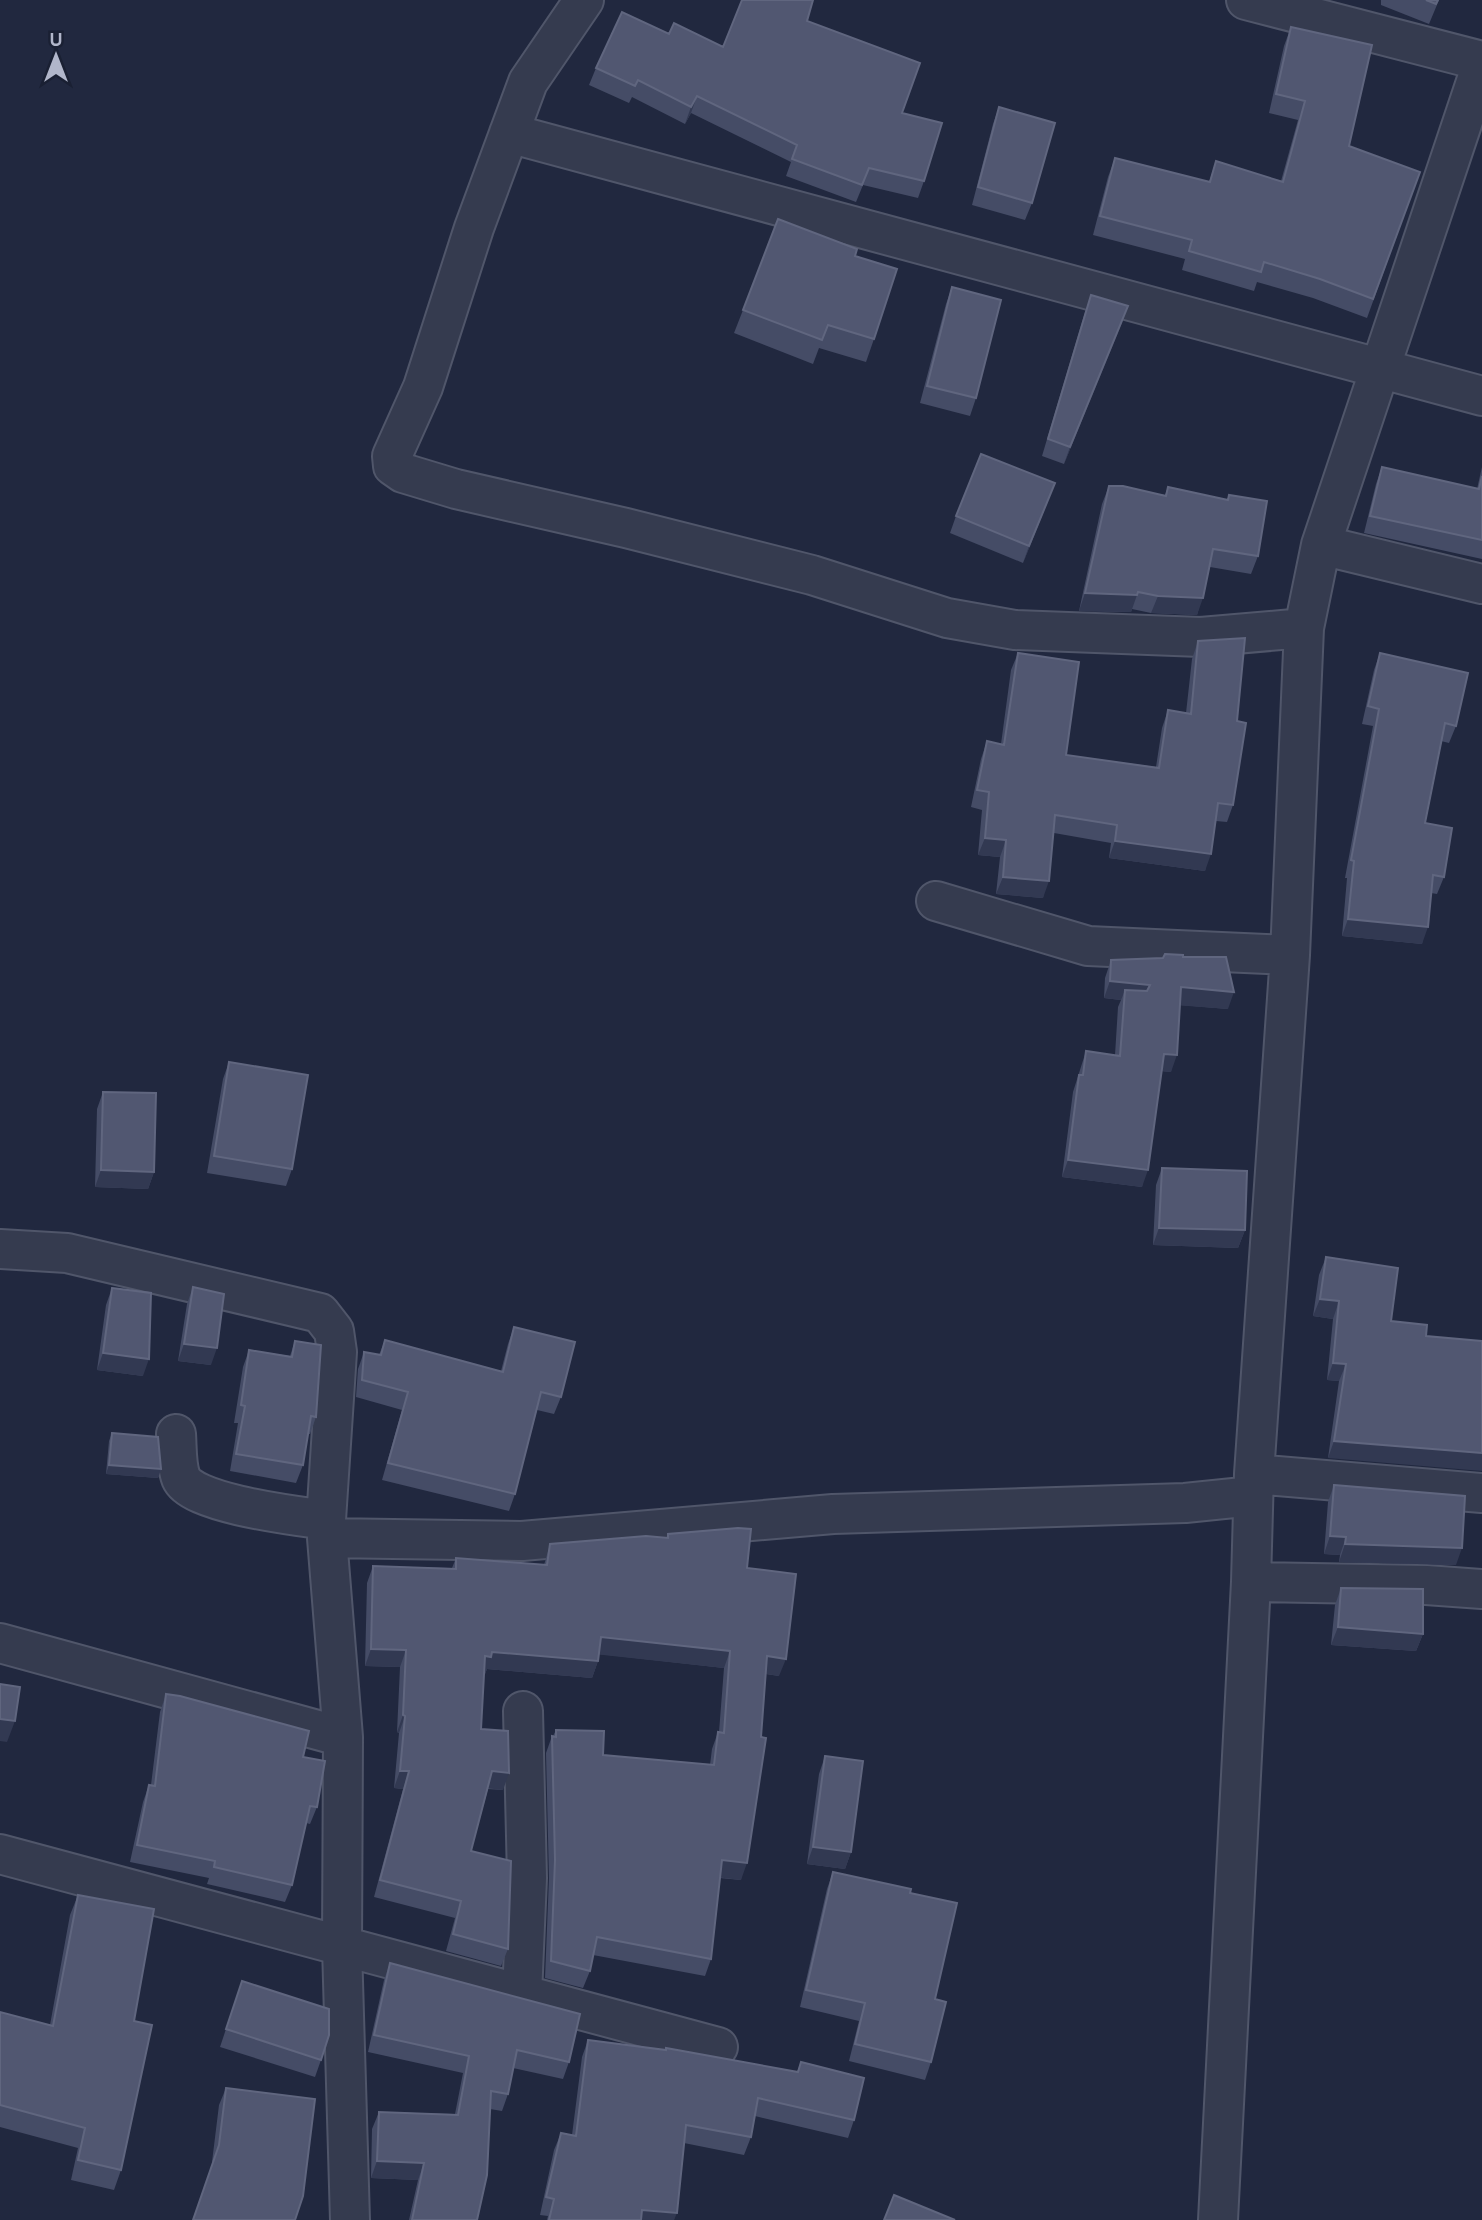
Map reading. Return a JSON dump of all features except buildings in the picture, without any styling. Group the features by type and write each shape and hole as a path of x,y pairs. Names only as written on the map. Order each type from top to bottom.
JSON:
{"street":[{"path":"584,0 528,82 474,228 423,387 392,456 393,466 403,473 456,489 812,575 947,618 1015,630 1201,637 1304,628"},
{"path":"1218,2220 1254,1485 1290,955 1304,628 1321,545 1482,63 1246,0"},
{"path":"509,133 1482,396"},
{"path":"1321,545 1482,584"},
{"path":"936,901 1088,946 1290,955"},
{"path":"0,1249 67,1253 320,1313 334,1331 337,1352 327,1529 343,1737 342,1947 350,2220"},
{"path":"176,1434 181,1477 201,1495 281,1513 327,1529 522,1541 833,1514 1185,1503 1254,1485 1482,1493"},
{"path":"1251,1582 1426,1585 1482,1589"},
{"path":"0,1643 343,1737"},
{"path":"522,1994 527,1878 523,1711"},
{"path":"0,1854 718,2047"}]}
